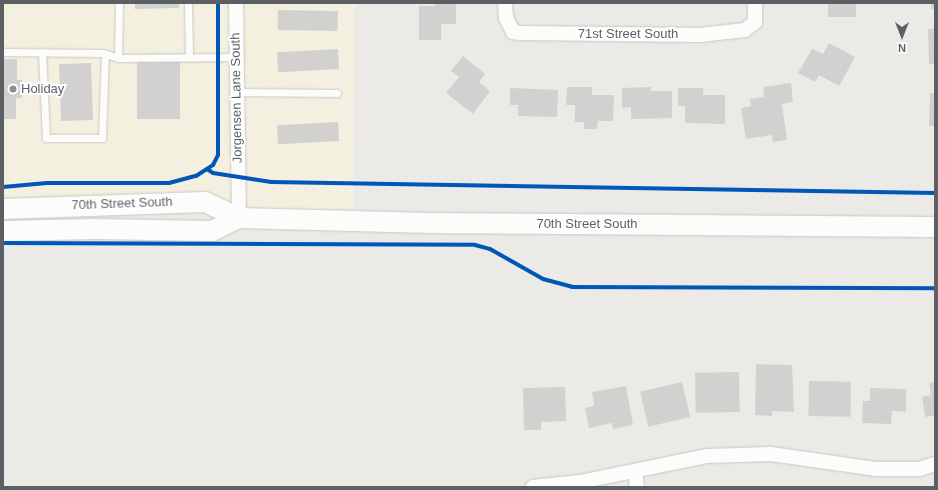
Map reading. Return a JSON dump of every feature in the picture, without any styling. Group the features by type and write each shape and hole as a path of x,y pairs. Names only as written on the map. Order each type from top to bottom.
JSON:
{"main road":[{"name":"70th Street South","path":"3,209 205,202 239,218 430,223 935,227"},
{"name":"70th Street South","path":"3,231 95,229 212,231 239,218"}],"street":[{"name":"Jorgensen Lane South","path":"236,3 239,218"},
{"name":"71st Street South","path":"505,3 506,18 513,32 520,34 700,35 745,30 754,22 755,3"},
{"path":"533,487 580,482 707,456 771,454 877,469 919,468 935,464"},
{"path":"635,471 637,487"}],"lane":[{"path":"118,58 119,3"},
{"path":"188,3 190,56"},
{"path":"3,52 105,54 118,58 190,56 236,57"},
{"path":"42,52 46,138 102,138 105,54"},
{"path":"238,92 336,93"}],"shaded area":[{"path":"3,3 355,3 353,219 239,218 205,202 3,209"}],"building":[{"path":"135,3 179,3 179,8 135,9"},
{"path":"435,3 456,3 456,24 441,24 441,40 419,40 419,6 435,6"},
{"path":"828,3 856,3 856,17 828,17"},
{"path":"931,3 935,3 935,9 931,9"},
{"path":"278,10 338,11 338,31 278,30"},
{"path":"928,29 935,29 935,64 929,64"},
{"path":"829,43 855,57 839,86 819,75 815,82 798,73 812,49 823,54"},
{"path":"338,49 339,69 278,72 277,52"},
{"path":"463,56 485,74 479,82 490,91 473,114 446,93 459,77 451,71"},
{"name":"Holiday","path":"3,59 17,59 17,80 22,80 22,98 16,98 16,119 3,119"},
{"path":"137,61 180,61 180,119 137,119"},
{"name":"Holiday","path":"91,63 93,120 61,121 59,64"},
{"path":"791,83 793,102 782,104 787,140 773,142 772,135 746,139 741,108 751,106 750,99 764,97 763,87"},
{"path":"567,87 592,87 592,95 614,95 613,121 598,121 597,129 584,129 584,122 575,122 575,105 566,105"},
{"path":"651,87 651,91 672,91 672,118 631,119 631,107 622,108 622,88"},
{"path":"510,88 558,90 557,117 518,116 518,105 510,105"},
{"path":"678,88 703,88 703,95 725,95 725,124 685,123 685,106 678,106"},
{"path":"930,93 935,93 935,126 929,126"},
{"path":"338,122 339,141 278,144 277,125"},
{"path":"756,364 792,365 794,412 772,411 772,416 755,415"},
{"path":"739,372 740,412 696,413 695,373"},
{"path":"809,381 851,382 850,417 808,416"},
{"path":"682,382 690,417 648,427 640,392"},
{"path":"935,382 935,415 925,417 922,397 931,395 929,383"},
{"path":"626,386 633,425 613,429 612,423 589,428 585,408 594,406 592,392"},
{"path":"565,387 566,421 541,422 541,430 524,430 523,388"},
{"path":"870,388 906,389 906,412 892,411 891,424 862,423 863,401 870,401"}],"cycle path":[{"path":"3,187 47,183 169,183 196,176 213,165 218,155 218,3"},
{"path":"207,169 213,173 271,182 935,193"},
{"path":"3,243 475,245 490,249 543,279 572,287 935,288"}],"place":[{"name":"Holiday","path":"13,89"}]}
